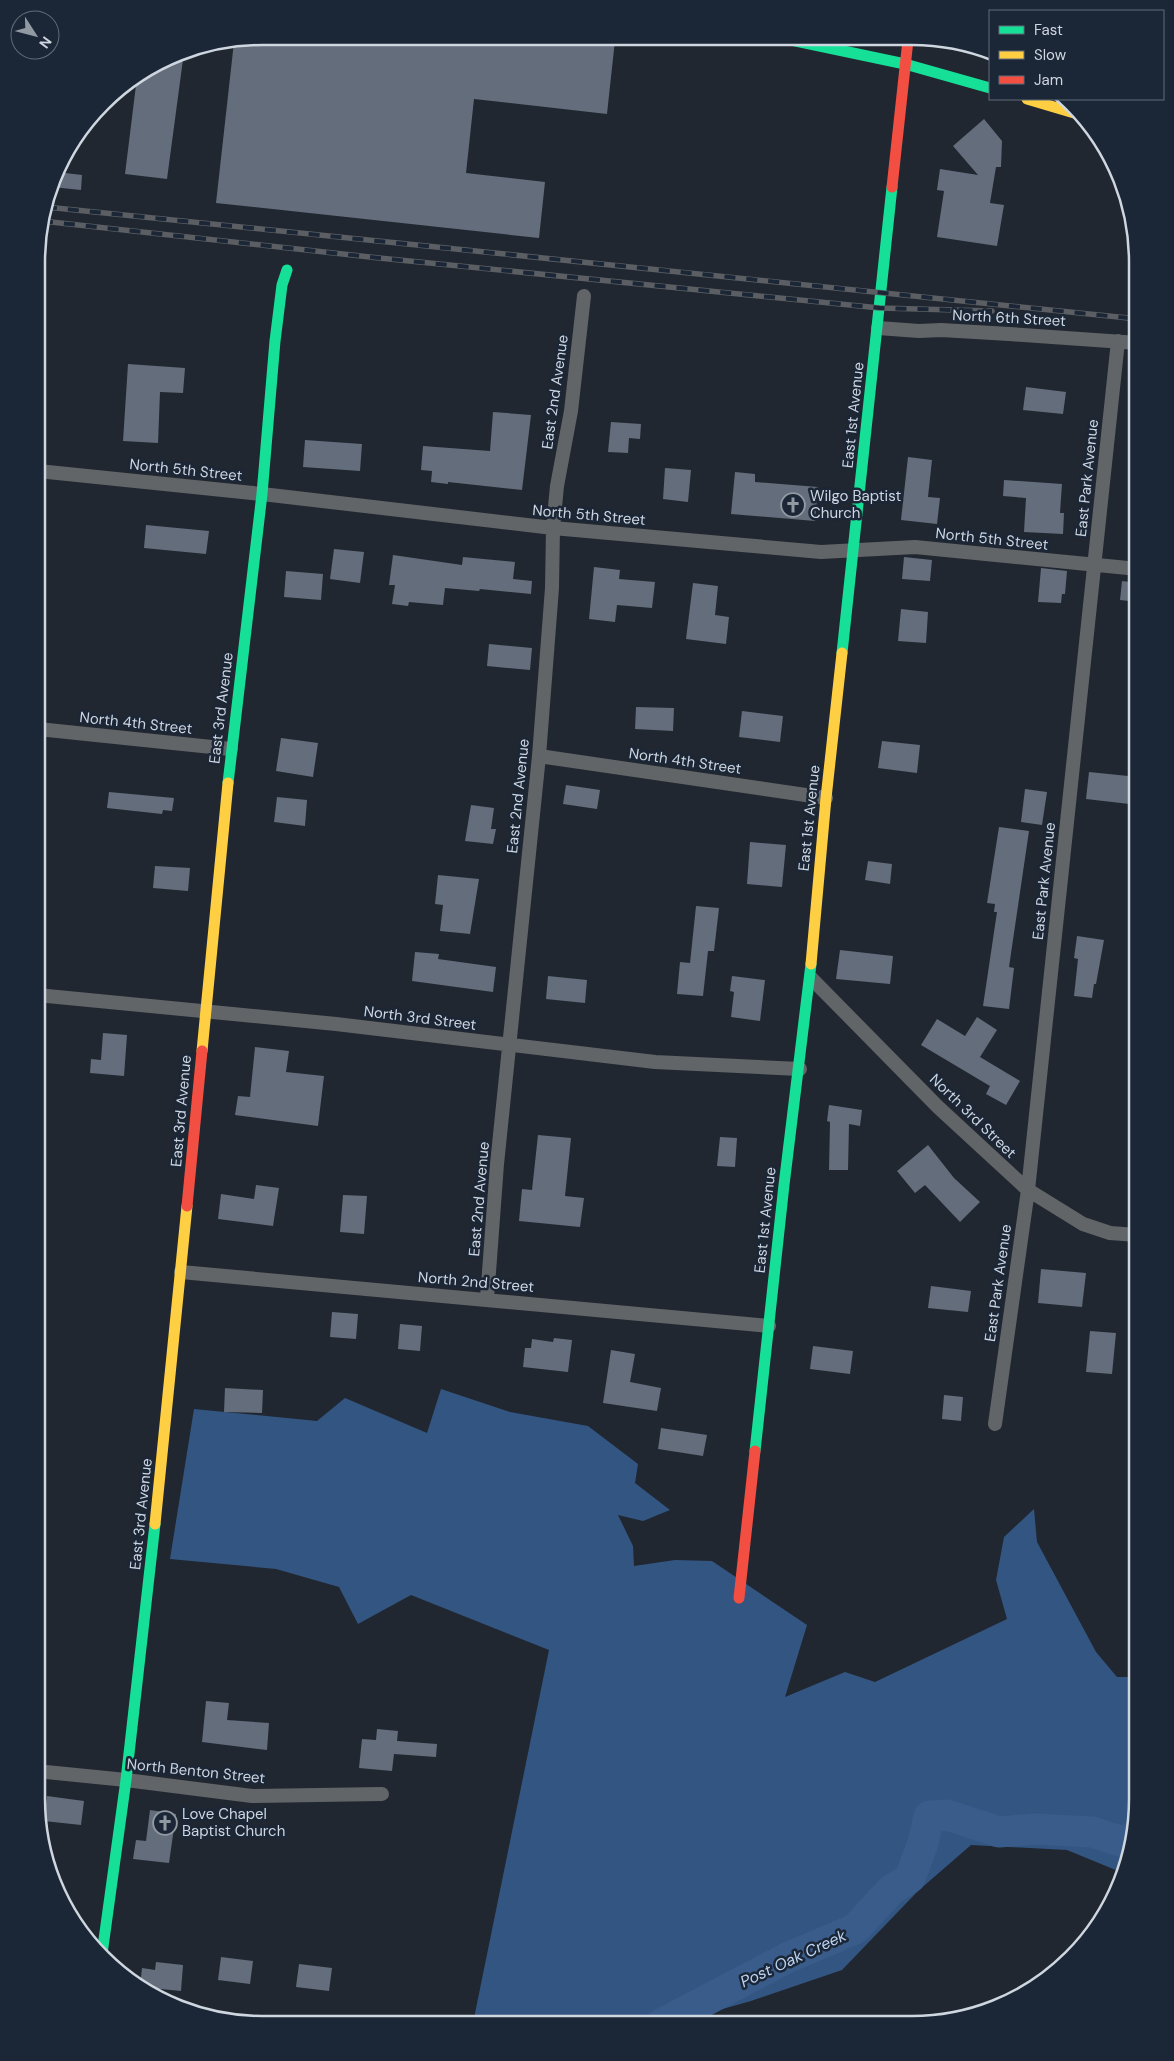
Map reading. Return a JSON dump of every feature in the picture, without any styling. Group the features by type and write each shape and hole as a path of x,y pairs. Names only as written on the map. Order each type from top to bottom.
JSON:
{"street":[{"path":"815,45 905,64 989,88"},
{"name":"East 1st Avenue","path":"739,1598 784,1185 811,978 812,943 826,798 907,45"},
{"path":"1030,100 1069,111"},
{"name":"East 3rd Avenue","path":"103,1947 126,1780 181,1272 231,749 262,494 270,384 282,285 287,270"},
{"name":"East 2nd Avenue","path":"487,1299 497,1164 539,756 552,588 553,528 557,486 571,411 584,296"},
{"name":"North 6th Street","path":"878,328 919,331 941,330 1129,342"},
{"name":"East Park Avenue","path":"995,1424 1028,1190 1118,341"},
{"name":"North 5th Street","path":"45,472 262,494 553,528 822,552 915,547 1129,569"},
{"name":"North 4th Street","path":"45,730 231,749"},
{"name":"North 4th Street","path":"539,756 826,798"},
{"name":"North 3rd Street","path":"811,978 938,1107 1028,1190 1083,1224 1110,1233 1129,1234"},
{"name":"North 3rd Street","path":"45,996 336,1024 655,1062 800,1069"},
{"name":"North 2nd Street","path":"181,1272 769,1326"},
{"name":"North Benton Street","path":"45,1772 252,1796 382,1794"}],"shaded area":[{"path":"441,1389 510,1412 588,1426 638,1464 635,1483 670,1510 643,1521 618,1515 633,1546 634,1566 675,1560 712,1561 807,1625 785,1697 845,1672 875,1682 1007,1619 996,1580 1004,1537 1034,1509 1037,1542 1096,1652 1117,1677 1129,1677 1129,1813 1122,1855 1116,1870 1067,1850 971,1845 918,1891 842,1970 751,2001 698,2016 474,2016 549,1650 411,1595 358,1624 339,1587 276,1569 170,1559 194,1409 317,1421 345,1398 427,1433"}],"building":[{"path":"248,45 614,45 607,114 474,99 466,173 545,182 539,238 216,203 233,47"},
{"path":"183,61 167,179 125,174 136,86 166,67"},
{"path":"984,119 1002,141 1001,167 996,167 990,203 1004,205 997,246 937,237 944,191 937,190 940,169 978,175 953,146"},
{"path":"64,173 82,175 81,190 59,188"},
{"path":"128,364 185,368 183,393 160,392 158,443 123,441"},
{"path":"1026,387 1066,392 1063,414 1023,410"},
{"path":"493,412 531,415 522,490 431,482 432,471 421,470 423,446 490,451"},
{"path":"611,422 641,424 640,439 629,438 628,453 608,452"},
{"path":"305,440 362,444 360,471 303,467"},
{"path":"908,457 932,460 928,497 940,498 937,524 901,520"},
{"path":"665,468 691,470 688,502 663,499"},
{"path":"735,472 755,474 755,482 818,487 815,521 731,514"},
{"path":"1004,480 1062,484 1060,513 1064,513 1063,534 1024,532 1026,498 1003,496"},
{"path":"146,525 209,531 206,554 144,548"},
{"path":"334,549 364,552 360,583 330,579"},
{"path":"393,555 462,565 463,557 515,562 513,579 532,581 531,594 445,588 443,605 409,602 408,606 392,604 395,585 389,585"},
{"path":"904,557 932,560 930,581 902,579"},
{"path":"594,567 620,570 619,579 655,582 652,608 617,605 615,622 589,619"},
{"path":"1041,568 1067,571 1065,594 1062,594 1061,603 1038,602"},
{"path":"286,571 323,574 321,600 284,597"},
{"path":"1122,581 1129,582 1129,601 1120,600"},
{"path":"693,583 718,586 715,615 729,617 726,644 686,639"},
{"path":"901,609 928,612 926,643 898,641"},
{"path":"489,644 532,648 530,670 487,666"},
{"path":"636,707 674,708 673,731 635,729"},
{"path":"742,711 783,716 780,742 739,737"},
{"path":"281,738 318,743 313,777 276,771"},
{"path":"882,741 920,745 917,773 878,768"},
{"path":"1089,772 1129,776 1129,804 1086,799"},
{"path":"566,785 600,790 597,809 563,804"},
{"path":"1025,789 1047,792 1042,825 1021,822"},
{"path":"109,792 174,798 172,811 163,810 162,814 107,808"},
{"path":"277,797 307,800 305,826 274,822"},
{"path":"471,805 494,808 491,829 496,829 493,844 465,841"},
{"path":"999,827 1029,831 1009,967 1014,968 1009,1009 983,1006 997,912 994,912 995,904 987,903"},
{"path":"750,842 786,845 782,887 747,884"},
{"path":"868,861 892,864 890,884 865,880"},
{"path":"155,866 190,868 188,891 153,888"},
{"path":"438,875 479,879 470,934 440,931 443,905 435,904"},
{"path":"696,906 719,908 714,951 708,951 703,996 677,994 680,962 690,963"},
{"path":"1077,936 1104,940 1092,998 1074,996 1078,959 1074,958"},
{"path":"840,950 893,956 890,984 836,979"},
{"path":"415,952 439,954 438,959 496,967 493,992 412,981"},
{"path":"548,976 587,980 585,1003 546,999"},
{"path":"732,976 765,980 760,1021 731,1017 734,992 730,991"},
{"path":"977,1017 997,1030 980,1057 1020,1081 1006,1105 986,1094 990,1086 921,1045 937,1019 965,1036"},
{"path":"103,1033 127,1035 124,1076 90,1073 91,1059 101,1060"},
{"path":"255,1047 289,1051 286,1072 324,1076 318,1126 235,1115 238,1096 250,1097"},
{"path":"829,1105 862,1110 860,1126 849,1124 848,1170 829,1170 830,1122 827,1121"},
{"path":"538,1135 571,1138 565,1196 584,1198 580,1227 519,1221 522,1189 532,1190"},
{"path":"720,1137 737,1138 735,1167 717,1166"},
{"path":"928,1145 954,1178 980,1202 960,1222 925,1185 915,1193 897,1171"},
{"path":"256,1185 279,1188 273,1226 218,1219 221,1194 254,1199"},
{"path":"343,1195 367,1196 364,1234 340,1232"},
{"path":"1041,1269 1086,1273 1082,1307 1038,1303"},
{"path":"931,1286 971,1291 968,1312 928,1308"},
{"path":"332,1312 358,1314 356,1339 330,1337"},
{"path":"400,1324 422,1326 420,1351 398,1349"},
{"path":"1090,1331 1116,1333 1112,1374 1086,1372"},
{"path":"554,1338 572,1340 568,1372 523,1367 525,1348 531,1348 532,1339 553,1342"},
{"path":"813,1346 853,1351 850,1374 810,1369"},
{"path":"611,1350 635,1354 630,1382 661,1388 657,1411 603,1403"},
{"path":"225,1388 263,1390 262,1413 224,1412"},
{"path":"944,1395 963,1397 961,1421 942,1419"},
{"path":"661,1428 707,1435 703,1456 658,1449"},
{"path":"206,1701 229,1703 227,1720 269,1723 267,1750 202,1742"},
{"path":"377,1729 398,1731 397,1741 437,1744 436,1757 394,1754 392,1771 359,1768 362,1739 376,1740"},
{"path":"47,1796 84,1801 81,1825 46,1821"},
{"path":"150,1810 176,1814 169,1863 133,1859 136,1840 146,1841"},
{"path":"221,1957 253,1961 250,1984 218,1980"},
{"path":"156,1962 183,1965 181,1991 156,1989 141,1979 142,1968 155,1970"},
{"path":"299,1964 332,1968 329,1991 296,1987"}],"waterway":[{"name":"Post Oak Creek","path":"676,2016 787,1958 855,1929 891,1890 910,1878 923,1843 929,1816 947,1815 999,1832 1035,1829 1092,1832 1125,1841"}],"railway":[{"path":"52,208 1129,318"},
{"path":"49,222 379,258 880,308 992,311"}],"traffic: fast":[{"path":"815,45 905,64 989,88"},
{"path":"842,653 892,187"},
{"path":"228,783 262,494 275,341 282,285 287,270"},
{"path":"755,1451 784,1185 811,964"},
{"path":"103,1947 126,1780 155,1524"}],"traffic: slow":[{"path":"1030,100 1069,111"},
{"path":"811,964 826,798 842,653"},
{"path":"202,1051 228,783"},
{"path":"155,1524 187,1206"}],"traffic: jam":[{"path":"892,187 907,45"},
{"path":"187,1206 202,1051"},
{"path":"739,1598 755,1451"}],"place":[{"name":"Wilgo Baptist Church","path":"793,505"},
{"name":"Love Chapel Baptist Church","path":"165,1823"}]}
